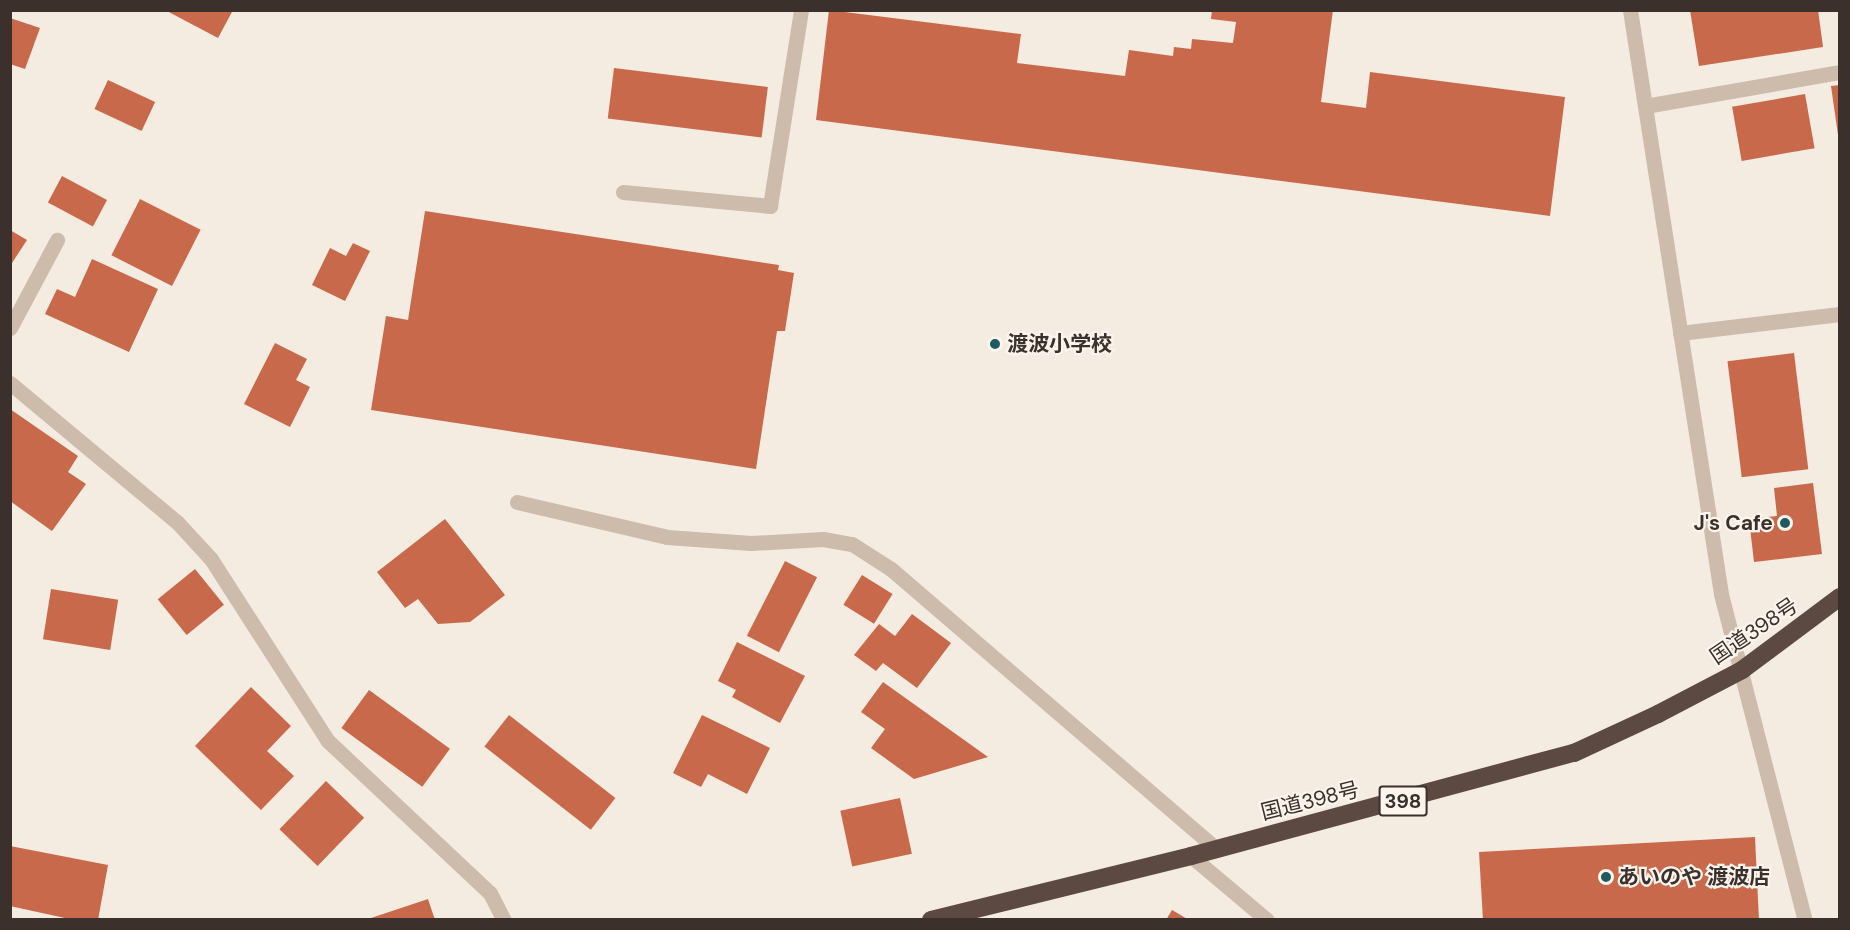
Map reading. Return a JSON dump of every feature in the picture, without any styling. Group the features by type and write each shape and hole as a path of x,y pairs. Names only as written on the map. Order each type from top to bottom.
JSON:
{"highway":[{"name":"国道398号","path":"931,920 1191,856 1574,753 1658,714 1742,670 1839,597"}],"street":[{"path":"623,192 770,206 801,10"},
{"path":"1630,10 1721,594 1804,920"},
{"path":"1645,106 1839,72"},
{"path":"10,328 57,240"},
{"path":"1680,333 1839,314"},
{"path":"10,383 183,529 211,559 328,741 490,893 504,920"},
{"path":"517,502 667,537 750,543 822,539 852,544 891,569 1217,849"},
{"path":"1191,856 1267,920"}],"building":[{"path":"165,10 233,10 218,38"},
{"path":"829,10 1021,34 1017,63 1125,76 1129,50 1173,56 1174,47 1191,49 1192,39 1233,43 1236,22 1211,19 1212,10 1333,10 1321,102 1366,108 1370,72 1565,97 1550,216 816,120"},
{"path":"1690,10 1818,10 1823,47 1699,66"},
{"path":"10,18 40,28 25,69 10,64"},
{"path":"614,68 768,87 762,138 608,119"},
{"path":"108,80 155,102 142,131 94,109"},
{"path":"1840,85 1840,135 1838,135 1831,86"},
{"path":"1805,94 1815,148 1742,161 1732,107"},
{"path":"62,176 107,200 93,226 48,202"},
{"path":"140,199 201,230 172,286 111,255"},
{"path":"425,211 779,265 778,270 794,273 785,331 777,331 756,469 371,410 386,316 408,320"},
{"path":"10,230 27,240 10,266"},
{"path":"353,243 370,251 345,301 312,285 330,248 346,256"},
{"path":"92,259 158,289 129,352 45,314 57,289 75,297"},
{"path":"275,343 307,359 296,380 310,387 290,427 244,404"},
{"path":"1794,353 1808,469 1742,477 1727,361"},
{"path":"10,409 78,456 68,472 86,484 52,531 10,501"},
{"path":"1813,483 1822,554 1754,562 1749,519 1777,516 1774,488"},
{"path":"445,519 505,595 470,622 438,624 418,599 405,608 377,572"},
{"path":"785,561 817,577 779,652 747,636"},
{"path":"195,569 224,605 187,635 158,599"},
{"path":"862,575 893,594 874,624 843,605"},
{"path":"51,589 118,600 110,650 43,639"},
{"path":"912,614 951,643 917,688 883,663 876,671 854,655 879,624 895,636"},
{"path":"737,642 805,676 780,723 732,697 736,690 718,681"},
{"path":"883,682 988,757 914,779 871,748 885,729 861,712"},
{"path":"251,687 291,726 267,751 294,776 261,810 195,746"},
{"path":"369,690 450,749 422,787 341,728"},
{"path":"509,715 615,798 591,830 484,747"},
{"path":"702,715 770,748 747,794 708,774 701,787 673,773"},
{"path":"326,781 364,818 318,866 279,829"},
{"path":"900,798 912,854 852,866 840,811"},
{"path":"1755,837 1759,920 1483,920 1479,852"},
{"path":"10,846 108,865 98,920 74,920 10,906"},
{"path":"428,899 435,920 368,920 368,919"},
{"path":"1172,910 1189,920 1166,920"}],"place":[{"name":"渡波小学校","path":"995,344"},
{"name":"J's Cafe","path":"1785,523"},
{"name":"あいのや 渡波店","path":"1606,877"}]}
